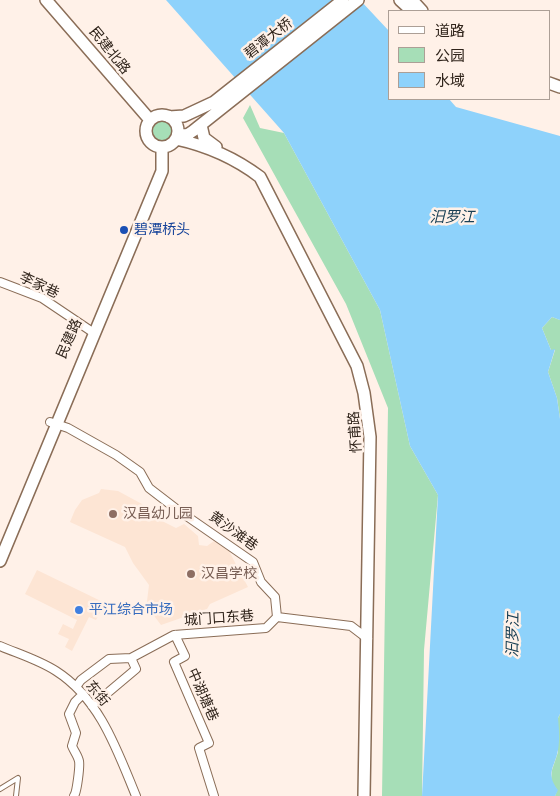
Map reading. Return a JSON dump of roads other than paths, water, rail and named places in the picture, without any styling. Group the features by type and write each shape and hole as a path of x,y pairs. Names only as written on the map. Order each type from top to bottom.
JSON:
{"main road":[{"name":"民建北路","path":"46,0 152,119"},
{"path":"52,0 152,119"},
{"name":"碧潭大桥","path":"218,105 343,0"},
{"path":"160,147 177,137 187,135 201,125 218,105 358,0"},
{"path":"400,0 411,10"},
{"path":"412,0 421,10"},
{"path":"152,119 184,116 218,105"},
{"path":"169,117 176,124 177,137"},
{"path":"152,119 146,130 146,135 152,144 160,147"},
{"name":"怀甫路","path":"201,125 204,138 214,147 241,158 264,174 352,345 368,392 374,437 368,639 369,796"},
{"path":"177,137 239,161 260,177 357,366 364,394 370,437 364,796"},
{"path":"0,561 53,423 162,171 160,147"},
{"name":"民建路","path":"0,540 53,423 91,330 156,169 160,147"}],"street":[{"name":"李家巷","path":"0,282 42,298 91,330"},
{"name":"黄沙滩巷","path":"53,423 116,454 140,472 150,488 175,508 253,562 261,582 274,597 277,617"},
{"path":"277,617 351,626 368,639"},
{"name":"城门口东巷","path":"76,688 81,680 109,660 130,658 174,635 266,628 277,617"},
{"name":"中湖塘巷","path":"174,635 185,656 174,662 209,743 200,748 214,796"},
{"name":"东街","path":"0,646 57,672 83,694 105,723 136,796"},
{"path":"92,706 136,669 130,658"},
{"path":"74,796 78,790 79,761 72,746 76,733 69,714 75,702 83,694"}],"lane":[{"path":"0,789 18,778 16,796"}],"water":[{"name":"汨罗江","path":"166,0 360,0 388,30 388,100 450,100 456,107 560,136 560,320 552,317 542,328 551,350 555,349 548,372 557,398 560,419 560,714 558,718 559,746 551,774 558,790 555,796 422,796 438,495 410,446 380,310 284,133"}],"place":[{"name":"碧潭桥头","path":"124,230"},
{"name":"汉昌幼儿园","path":"113,514"},
{"name":"汉昌学校","path":"191,574"},
{"name":"平江综合市场","path":"79,610"}]}
